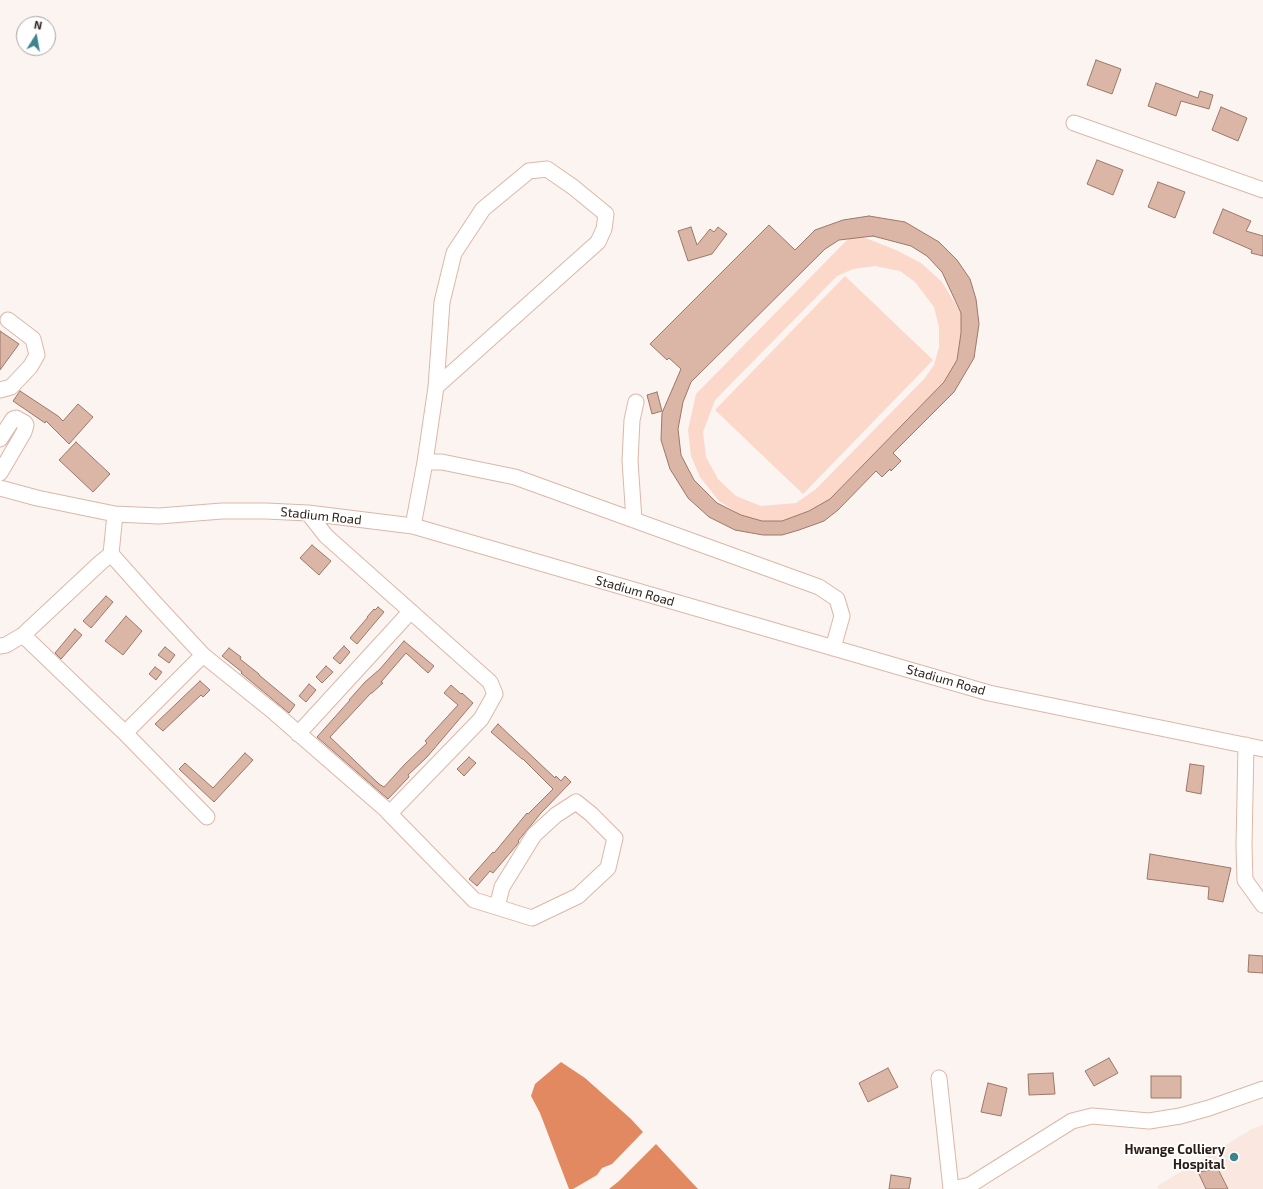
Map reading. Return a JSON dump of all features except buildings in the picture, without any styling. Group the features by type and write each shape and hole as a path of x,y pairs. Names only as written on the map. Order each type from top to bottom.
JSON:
{"street":[{"path":"1074,123 1263,190"},
{"path":"413,526 425,462 436,387 442,302 454,253 483,209 528,171 547,169 573,187 606,214 604,229 598,242 436,387"},
{"path":"0,390 11,386 30,367 37,355 33,339 8,320"},
{"path":"634,520 630,461 632,420 636,402"},
{"path":"0,439 13,419 16,418 26,425 24,432 0,473"},
{"path":"425,462 442,462 515,476 819,587 837,599 842,616 834,648"},
{"name":"Stadium Road","path":"0,488 36,498 115,514 159,516 222,511 266,511 308,513 413,526 989,693 1263,749"},
{"path":"308,513 326,536 490,682 496,694 481,719 390,813 388,812"},
{"path":"115,514 111,554 203,655 298,734 388,812 474,900 532,918 578,896 608,868 614,838 591,814 576,802 556,815 534,835 502,887 497,907"},
{"path":"0,646 6,645 23,635 100,562 111,554"},
{"path":"298,734 410,612"},
{"path":"23,635 125,733 207,817"},
{"path":"125,733 203,655"},
{"path":"1246,745 1244,846 1245,880 1263,905"},
{"path":"939,1078 952,1189 970,1185 1072,1121 1092,1116 1149,1121 1165,1119 1209,1108 1263,1089"}],"shaded area":[{"path":"863,237 896,250 921,263 942,282 961,313 961,333 957,360 944,382 830,499 811,510 782,521 762,521 741,515 719,501 700,477 691,456 688,430 696,394 848,239","holes":["875,266 900,271 915,282 934,307 939,327 939,347 934,365 925,378 816,489 796,503 761,506 736,496 718,479 706,457 703,432 715,400 837,276 853,269"]},
{"path":"845,276 933,360 803,494 715,410"},
{"path":"561,1062 585,1078 631,1119 643,1132 612,1164 602,1168 597,1175 573,1189 569,1189 540,1113 531,1096 535,1084"},
{"name":"Hwange Colliery Hospital","path":"1263,1125 1263,1189 1159,1189 1157,1186 1252,1129"},
{"path":"656,1144 698,1189 609,1189 619,1181"}],"place":[{"name":"Hwange Colliery Hospital","path":"1234,1157"}]}
